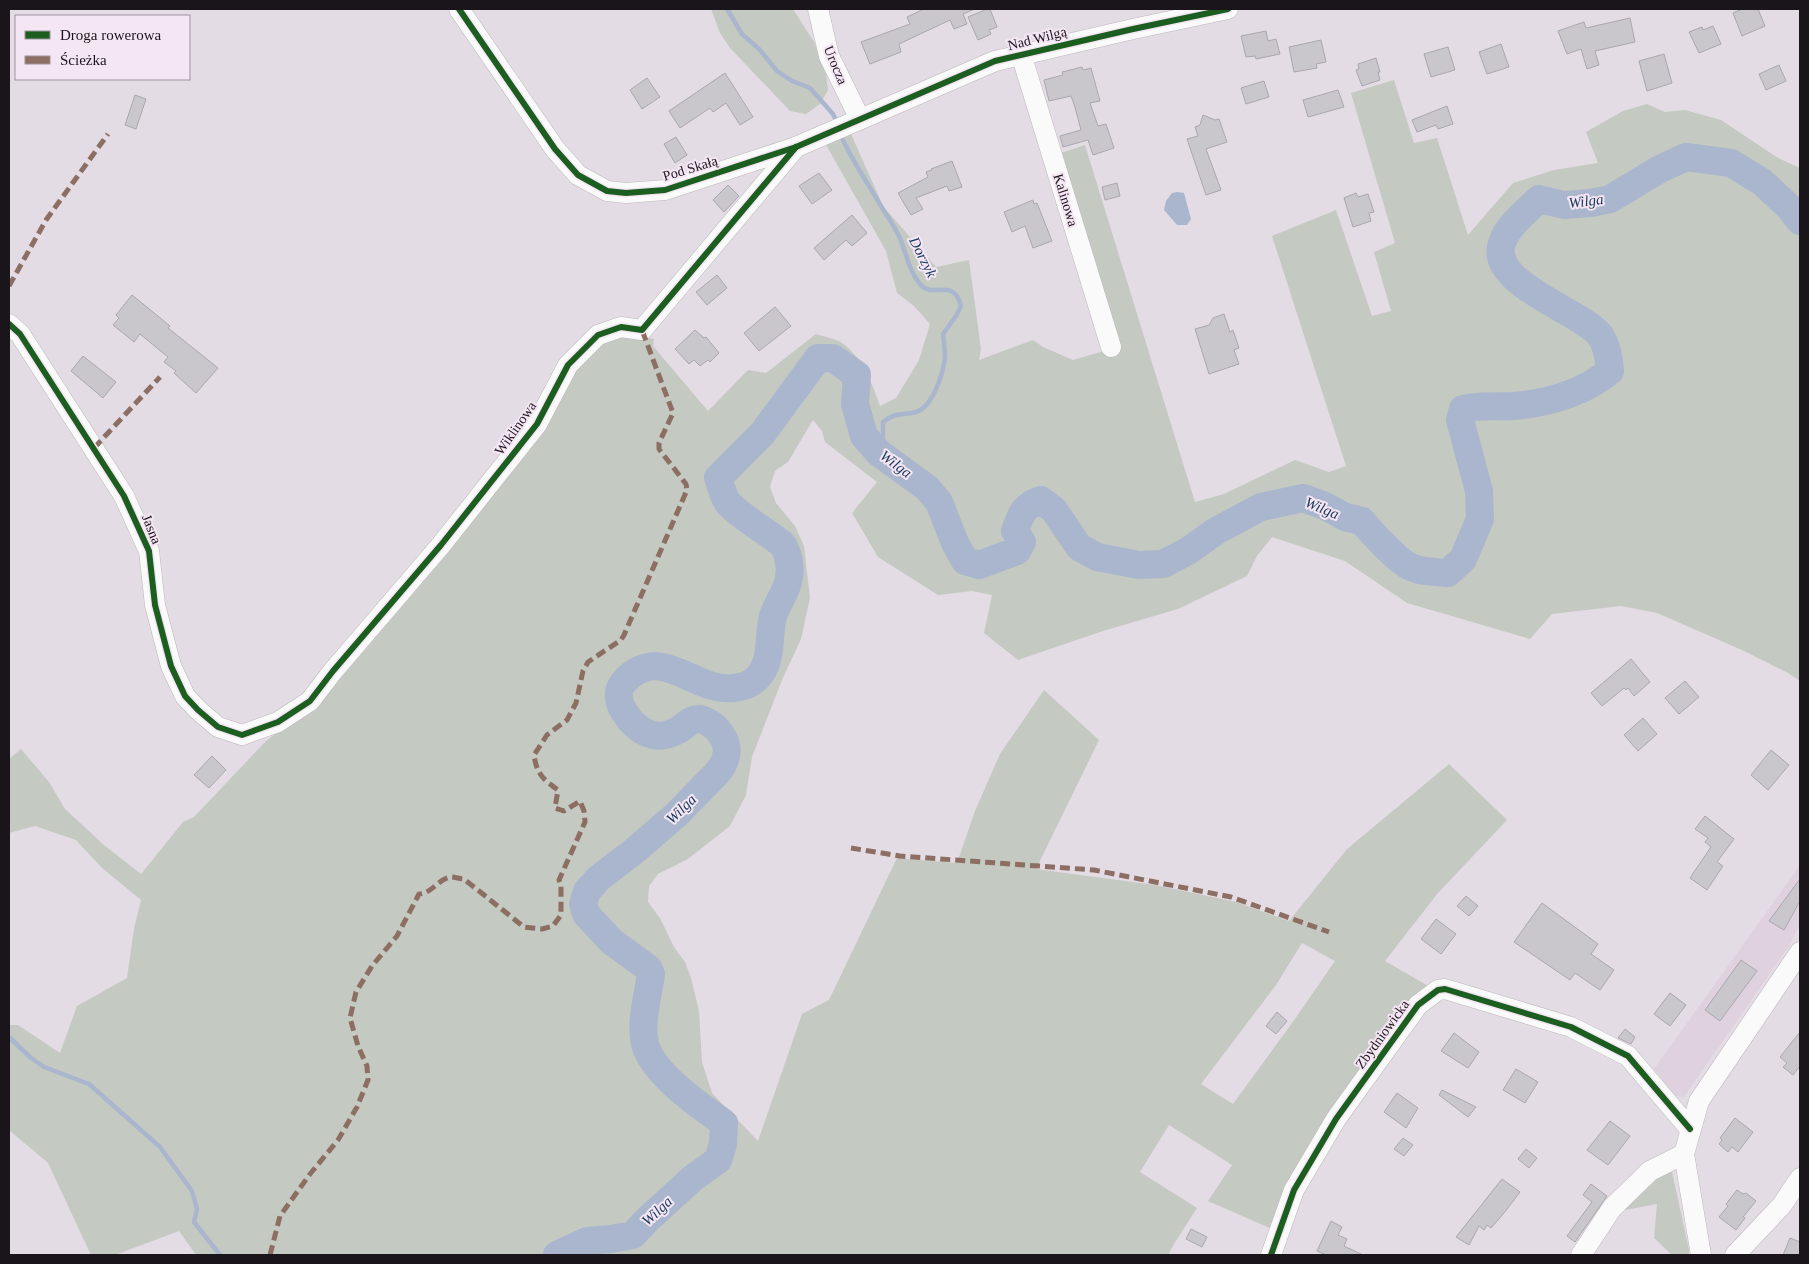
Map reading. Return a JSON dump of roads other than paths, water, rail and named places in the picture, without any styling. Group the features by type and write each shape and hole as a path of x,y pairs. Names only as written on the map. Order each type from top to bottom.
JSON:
{"street":[{"name":"Pod Skałą","path":"459,9 555,149 578,176 607,191 626,193 665,190 796,147 860,120"},
{"name":"Urocza","path":"818,9 829,56 860,120"},
{"name":"Nad Wilgą","path":"860,120 972,70 1021,54 1228,9"},
{"name":"Kalinowa","path":"1021,54 1111,347"},
{"name":"Wiklinowa","path":"251,733 278,722 310,701 333,671 441,545 537,424 568,364 598,335 621,327 642,330 796,147"},
{"name":"Jasna","path":"9,324 20,334 124,496 148,551 155,605 171,666 185,696 218,727 242,735 251,733"},
{"path":"1701,1255 1684,1154 1699,1101 1800,952"},
{"name":"Zbydniowicka","path":"1271,1255 1294,1190 1336,1119 1418,1004 1438,990 1445,989 1571,1027 1628,1056 1690,1129"},
{"path":"1581,1255 1612,1208 1624,1196 1650,1171 1684,1154"},
{"path":"1735,1255 1782,1205 1800,1178"}],"water":[{"path":"1172,193 1184,193 1191,219 1187,225 1177,225 1164,210 1166,201"}],"waterway":[{"name":"Dorzyk","path":"727,9 742,34 759,49 777,71 792,81 810,88 836,120"},
{"name":"Dorzyk","path":"842,138 901,240 910,266 920,284 931,290 948,290 953,292 961,306 943,334 945,358 942,372 932,397 922,409 894,416 883,422 883,439 879,453"},
{"name":"Wilga","path":"557,1255 587,1241 633,1235 693,1178 718,1160 723,1144 724,1123 678,1088 657,1066 645,1044 643,1027 651,974 648,968 611,941 586,914 583,904 587,891 599,878 676,815 718,772 725,760 726,744 721,734 711,724 697,719 666,735 660,736 647,733 630,720 619,701 619,691 623,683 631,675 644,668 656,666 668,668 706,684 734,688 753,682 763,671 768,656 773,616 785,592 790,573 786,551 782,544 742,516 728,503 718,478 762,434 818,358 833,358 857,375 855,404 864,436 879,453 927,488 939,502 955,543 965,561 979,565 1017,551 1022,542 1015,531 1021,515 1026,508 1041,500 1054,510 1079,547 1097,557 1139,565 1163,564 1188,551 1216,531 1261,507 1303,498 1325,506 1345,517 1362,521 1390,551 1411,567 1448,573 1463,559 1480,519 1479,491 1460,420 1463,409 1513,406 1552,400 1588,386 1610,371 1606,347 1599,334 1573,315 1521,283 1508,271 1501,257 1502,243 1508,230 1518,219 1539,199 1564,205 1591,203 1610,199 1660,169 1686,157 1731,163 1762,182 1789,207 1800,221"},
{"path":"9,1037 31,1058 44,1067 89,1084 160,1147 192,1191 197,1209 194,1222 220,1255"}]}
